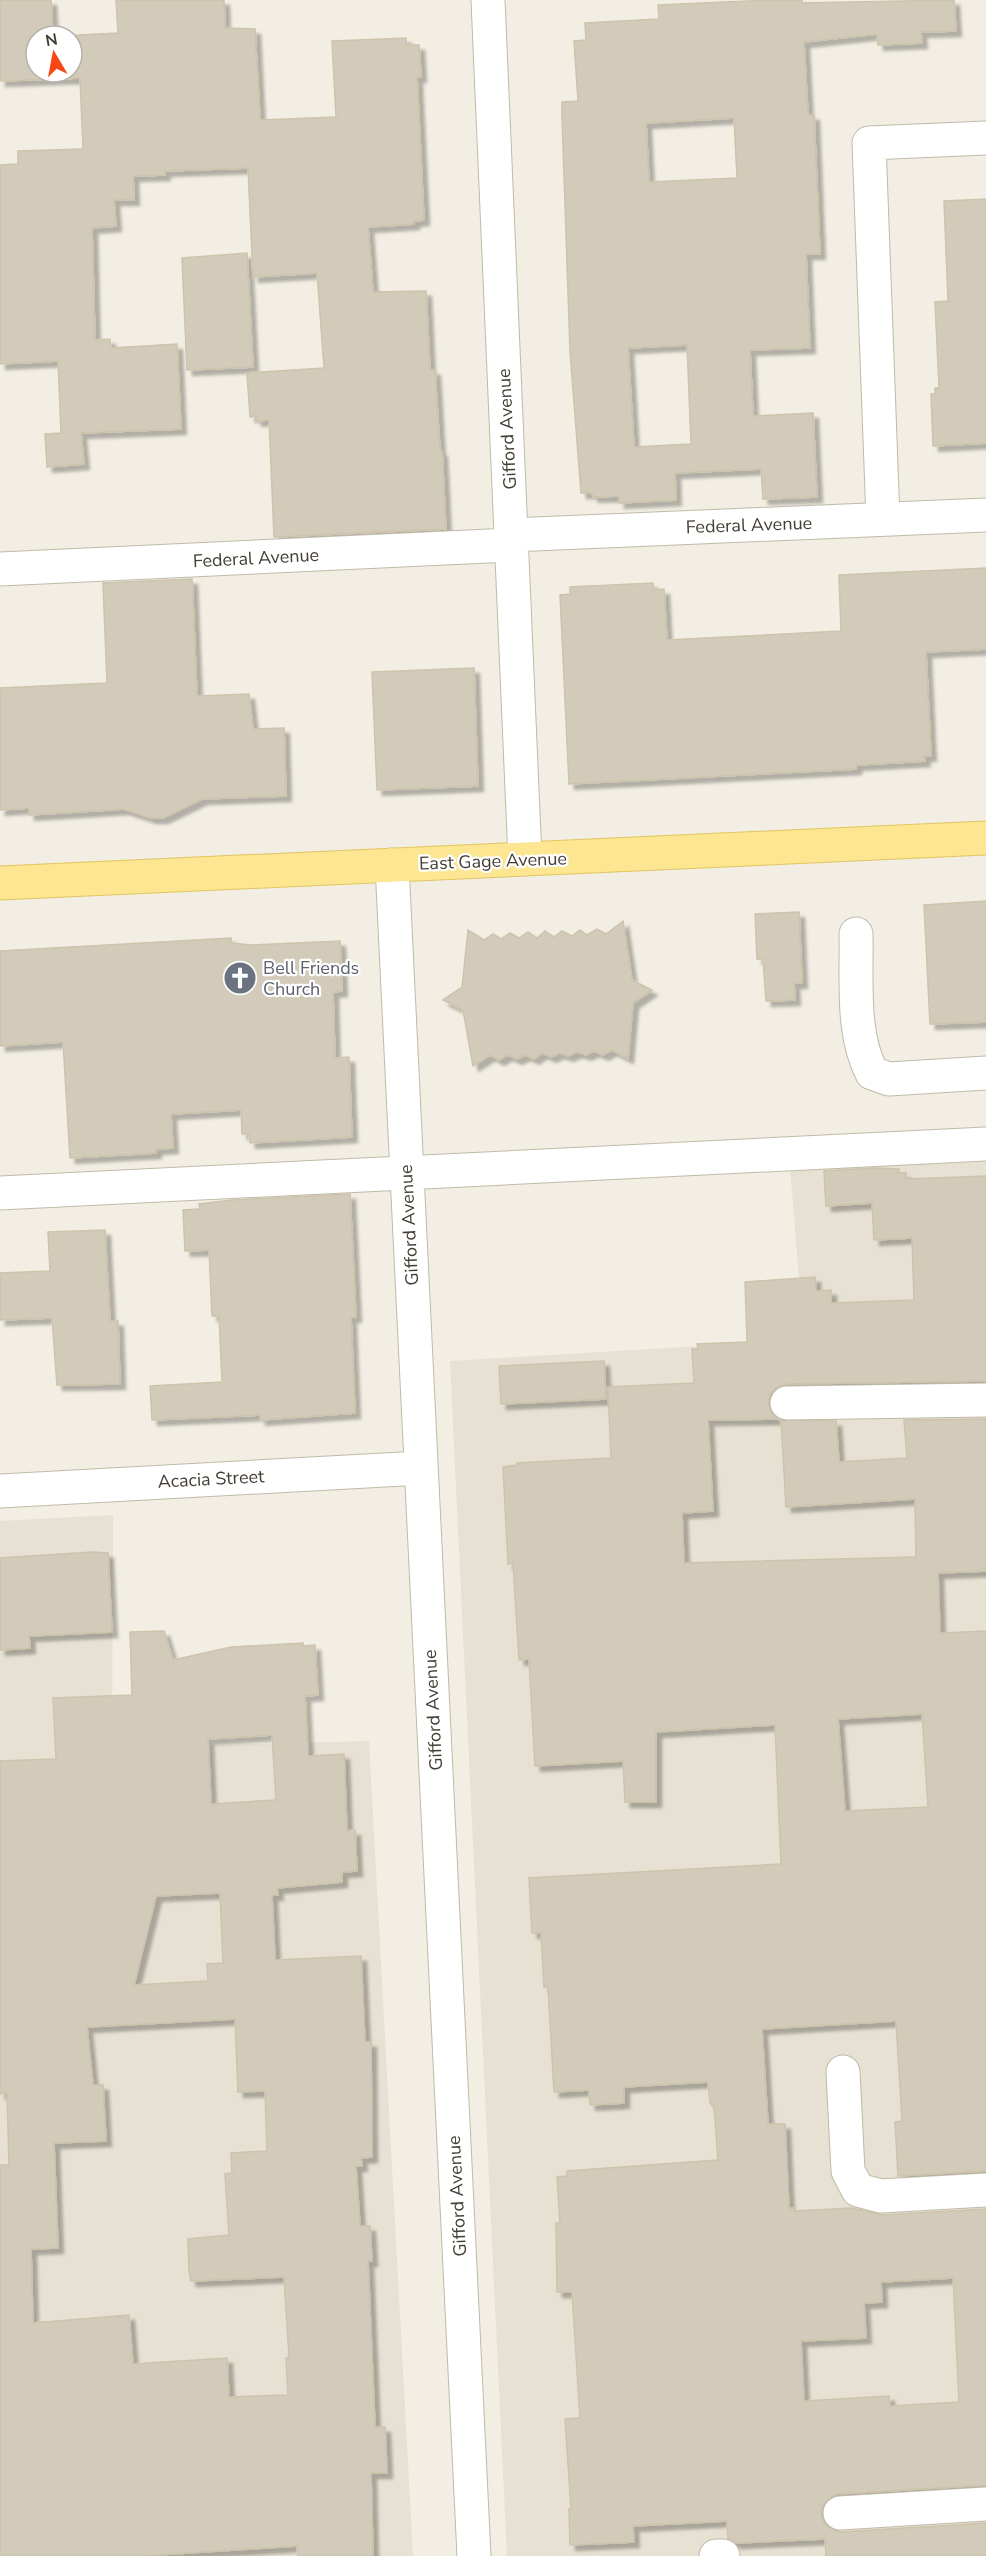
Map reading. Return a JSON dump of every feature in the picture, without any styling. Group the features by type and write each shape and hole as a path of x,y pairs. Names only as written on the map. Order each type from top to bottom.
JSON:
{"main road":[{"name":"East Gage Avenue","path":"0,883 986,838"}],"street":[{"name":"Gifford Avenue","path":"488,0 525,859"},
{"path":"883,519 869,143 986,138"},
{"name":"Federal Avenue","path":"0,569 986,515"},
{"name":"Gifford Avenue","path":"392,865 474,2556"},
{"path":"856,934 859,1022 863,1056 872,1073 889,1079 986,1074"},
{"path":"0,1193 406,1175 986,1144"},
{"path":"787,1403 986,1400"},
{"name":"Acacia Street","path":"0,1491 421,1468"},
{"path":"843,2072 848,2171 858,2190 881,2196 986,2190"},
{"path":"840,2513 986,2504"},
{"path":"716,2556 723,2556"}],"shaded area":[{"path":"986,1159 986,2556 507,2556 450,1361 804,1340 790,1167"},
{"path":"113,1515 112,1748 369,1741 413,2556 0,2556 0,1521"}],"building":[{"path":"0,0 51,0 52,24 24,24 24,80 0,81"},
{"path":"116,0 224,0 225,28 255,29 260,120 336,117 332,41 406,38 406,45 419,45 421,77 417,77 424,220 414,221 414,224 368,227 373,292 426,291 430,370 435,370 446,529 274,537 269,420 256,421 256,416 250,417 247,373 324,368 317,273 253,277 248,168 164,171 165,175 133,176 134,200 114,200 116,226 92,228 95,340 110,339 111,348 177,344 181,429 81,433 84,464 47,467 45,434 61,433 58,361 0,364 0,165 18,164 18,151 83,149 80,84 84,84 84,35 118,33"},
{"path":"769,0 802,0 802,3 954,0 956,31 921,32 922,43 878,45 877,34 804,42 808,115 814,115 820,254 806,254 810,348 750,350 753,416 813,413 817,497 763,499 761,469 675,473 676,500 619,503 619,496 593,497 592,493 581,493 570,351 562,102 578,101 574,41 586,40 585,23 659,19 658,5","holes":["734,118 737,178 649,182 646,123","687,345 691,444 634,447 628,348"]},
{"path":"986,199 986,443 933,446 931,394 935,394 935,388 939,388 935,302 948,301 944,201"},
{"path":"247,253 253,367 187,370 182,258"},
{"path":"986,568 986,649 926,652 931,756 924,756 925,761 856,765 856,769 569,784 560,595 570,594 570,587 653,583 654,590 664,589 667,640 841,631 839,575"},
{"path":"192,579 197,696 249,694 253,729 284,728 286,796 202,799 163,818 151,818 124,809 29,815 29,808 0,810 0,688 107,683 103,583"},
{"path":"474,668 478,786 377,790 372,672"},
{"path":"986,901 986,1022 930,1024 924,905"},
{"path":"799,912 802,983 794,983 795,1000 766,1001 763,959 757,959 755,914"},
{"path":"623,921 632,980 652,990 633,1003 628,1058 612,1050 603,1055 594,1051 586,1055 577,1052 568,1056 559,1053 551,1057 542,1053 534,1059 525,1055 517,1059 507,1055 499,1060 490,1055 473,1066 463,1010 443,1000 462,987 468,930 484,940 493,934 501,939 510,933 519,938 528,932 537,938 545,931 554,937 562,931 572,936 580,930 587,935 597,929 606,934"},
{"path":"231,938 232,943 251,945 340,941 342,991 333,992 335,1058 349,1057 352,1137 250,1143 249,1134 242,1134 241,1110 171,1114 173,1148 156,1149 156,1153 70,1158 63,1042 0,1046 0,951"},
{"path":"899,1169 898,1173 906,1173 906,1179 986,1176 986,1381 787,1384 777,1387 770,1394 768,1404 777,1419 708,1420 713,1511 682,1513 684,1563 916,1557 915,1499 786,1507 781,1420 836,1421 839,1462 907,1458 904,1420 986,1419 986,1571 938,1573 940,1633 986,1631 986,2171 898,2176 895,2122 902,2121 896,2021 762,2029 768,2124 785,2124 789,2209 795,2208 795,2211 852,2208 882,2215 986,2209 986,2485 838,2494 829,2498 823,2505 821,2514 824,2523 831,2529 841,2532 986,2523 986,2556 826,2556 825,2539 736,2543 728,2539 727,2521 633,2526 634,2542 570,2545 569,2509 571,2509 565,2419 580,2418 572,2292 557,2292 556,2223 560,2223 557,2177 567,2176 567,2171 718,2160 714,2108 710,2103 708,2082 624,2087 624,2103 590,2105 589,2090 554,2092 548,1987 544,1987 541,1933 532,1933 529,1878 781,1864 775,1725 656,1732 656,1802 625,1802 623,1761 535,1766 529,1659 519,1660 513,1563 508,1564 503,1467 517,1465 517,1463 611,1458 608,1387 694,1383 692,1349 698,1349 697,1344 747,1342 745,1282 815,1277 816,1291 831,1290 831,1303 914,1300 912,1238 874,1240 872,1203 826,1206 824,1171","holes":["922,1714 928,1807 845,1811 838,1719","953,2278 959,2402 890,2406 889,2396 804,2401 801,2341 866,2338 864,2303 882,2302 881,2282"]},
{"path":"350,1194 356,1317 351,1317 355,1413 260,1420 260,1415 152,1420 150,1386 222,1382 219,1316 212,1316 209,1250 185,1251 183,1210 200,1209 199,1204 232,1200"},
{"path":"105,1230 110,1321 118,1321 120,1384 57,1385 52,1318 0,1320 0,1273 50,1271 48,1232"},
{"path":"604,1361 606,1399 501,1404 499,1366"},
{"path":"108,1553 112,1632 29,1636 30,1648 0,1650 0,1558"},
{"path":"164,1631 173,1660 231,1647 303,1643 303,1646 315,1645 318,1695 305,1696 308,1756 344,1754 347,1831 355,1830 357,1871 342,1872 342,1882 277,1888 278,1895 272,1895 275,1960 361,1956 365,2042 371,2042 372,2157 361,2158 362,2166 356,2166 360,2226 370,2226 372,2261 368,2261 375,2427 385,2427 387,2473 371,2473 373,2556 298,2556 297,2546 142,2556 0,2556 0,2165 9,2165 7,2093 0,2094 0,1761 56,1759 53,1698 132,1695 130,1632","holes":["272,1735 276,1800 211,1804 208,1739","220,1893 223,1963 207,1964 208,1981 134,1985 156,1896","235,2019 238,2092 265,2091 267,2151 231,2153 232,2173 225,2174 229,2235 188,2239 189,2270 191,2281 284,2277 289,2357 286,2358 288,2395 229,2397 227,2358 133,2364 129,2315 33,2323 31,2249 58,2248 54,2143 106,2141 103,2085 93,2085 87,2027"]}],"place":[{"name":"Bell Friends Church","path":"240,978"}]}
